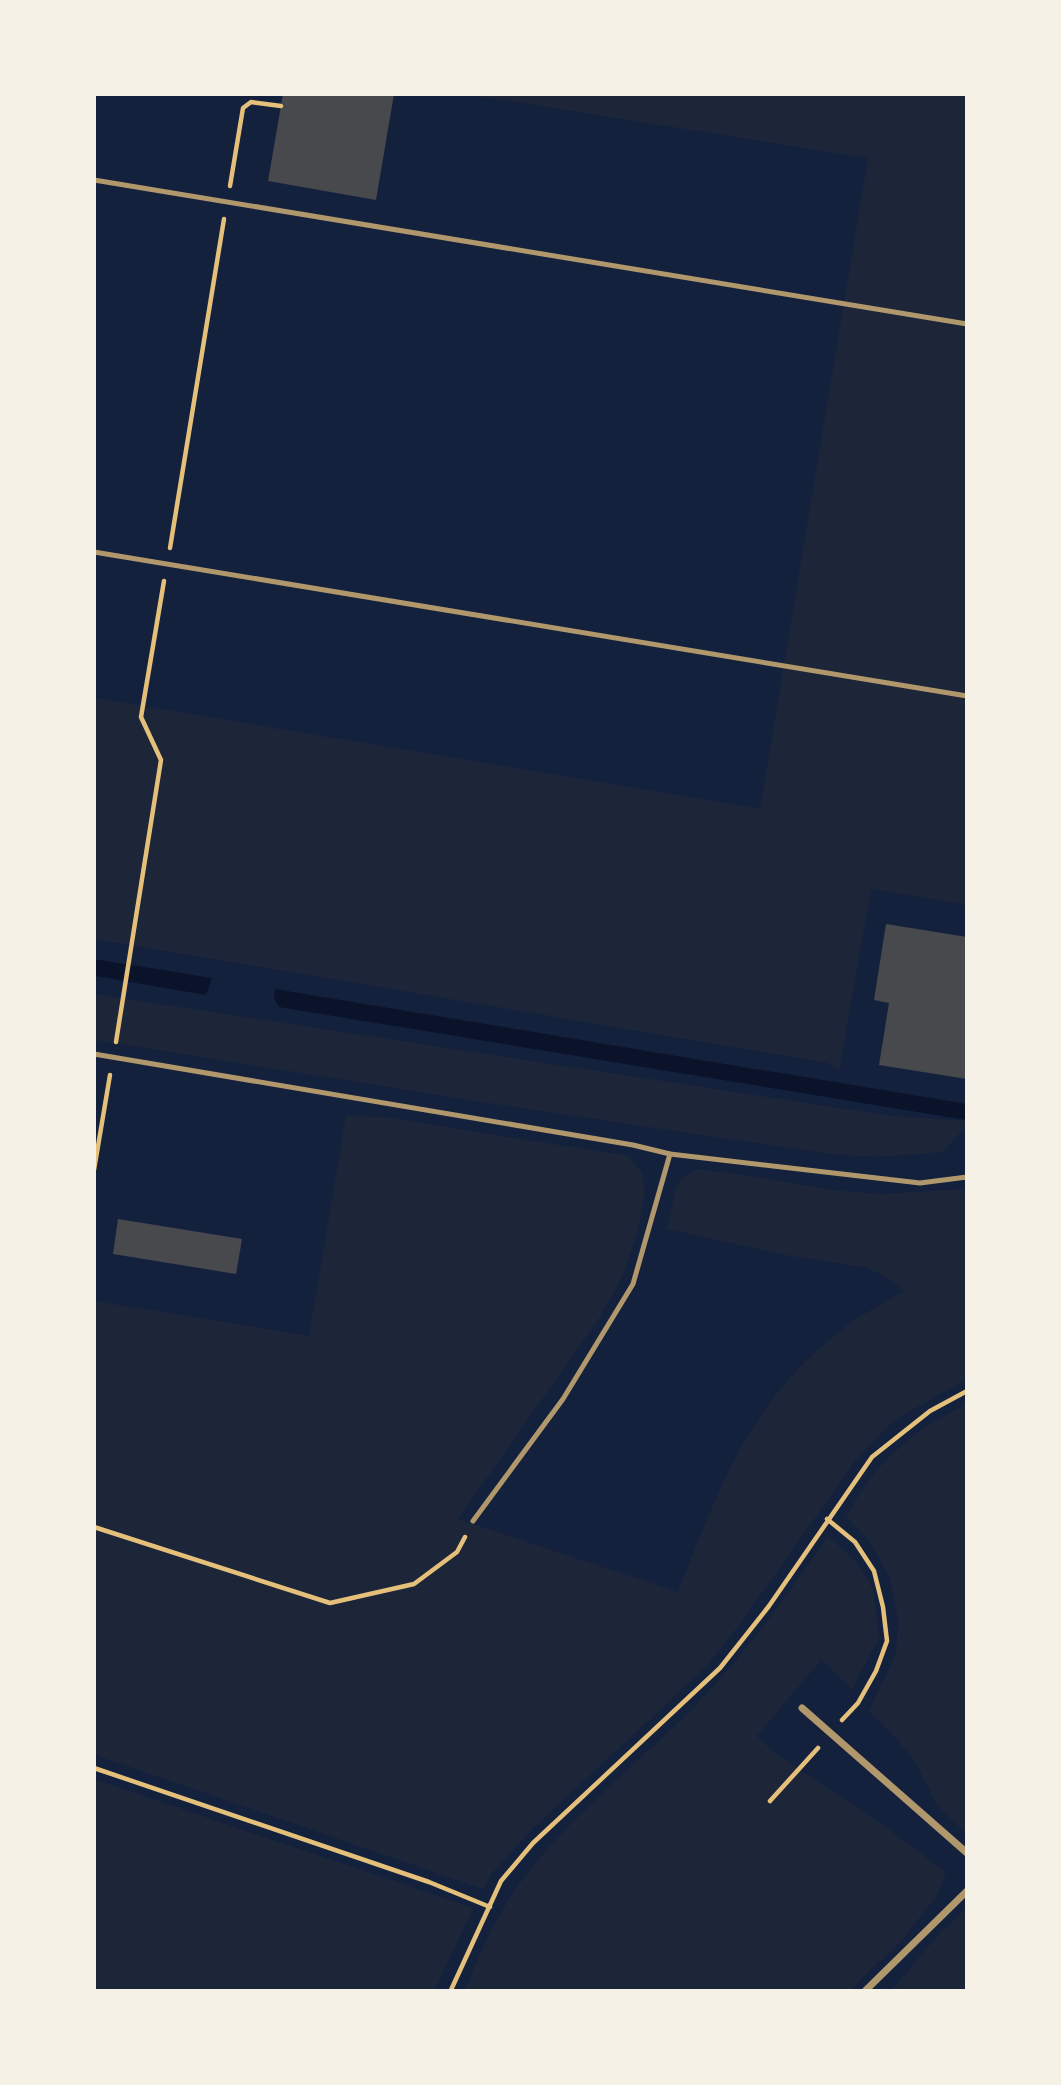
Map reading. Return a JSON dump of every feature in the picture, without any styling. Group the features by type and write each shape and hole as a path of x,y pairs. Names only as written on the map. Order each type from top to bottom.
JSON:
{"street":[{"path":"802,1708 967,1853"},
{"path":"866,1990 967,1891"}],"lane":[{"path":"94,180 967,324"},
{"path":"94,552 967,696"},
{"path":"94,1055 633,1145 670,1154 920,1183 967,1177"},
{"path":"473,1521 563,1399 633,1284 670,1154"}],"path":[{"path":"229,189 243,108 251,102 281,106"},
{"path":"94,1170 161,760 141,717 225,215"},
{"path":"451,1990 501,1881 533,1843 720,1668 769,1606 872,1457 930,1411 967,1391"},
{"path":"770,1801 858,1703 876,1671 887,1641 883,1607 874,1571 855,1542 827,1520"},
{"path":"94,1527 330,1603 414,1584 457,1552 473,1521"},
{"path":"94,1768 429,1882 490,1907"}],"shaded area":[{"path":"471,95 966,95 966,905 871,889 839,1071 828,1063 95,939 94,698 760,809 868,158"},
{"path":"94,959 212,978 206,995 95,976"},
{"path":"275,989 966,1104 966,1120 279,1007 274,998"},
{"path":"94,994 892,1116 966,1121 966,1126 943,1152 876,1157 830,1154 488,1103 95,1040"},
{"path":"346,1116 384,1117 628,1156 642,1173 645,1193 638,1231 623,1275 600,1317 458,1519 678,1592 723,1482 740,1449 782,1387 809,1358 840,1331 904,1291 868,1268 785,1255 667,1229 676,1188 682,1178 697,1169 831,1190 881,1194 966,1189 966,1379 892,1422 856,1460 737,1628 706,1667 530,1831 494,1871 483,1889 95,1755 94,1301 309,1336"},
{"path":"966,1404 966,1833 937,1805 917,1765 894,1735 869,1711 896,1653 898,1620 890,1577 868,1539 846,1517 870,1479 896,1450 927,1427"},
{"path":"828,1536 855,1560 873,1589 879,1638 852,1689 821,1660 757,1736 776,1754 880,1823 946,1872 936,1897 901,1941 850,1990 465,1990 501,1913 533,1866 575,1820 668,1732 728,1670 763,1627"},
{"path":"94,1779 473,1908 435,1990 95,1990"},
{"path":"966,1908 966,1990 892,1990 938,1935"}],"building":[{"path":"283,94 394,94 376,200 268,181"},
{"path":"886,924 967,937 967,1079 879,1065 889,1003 874,1000"},
{"path":"118,1219 242,1239 236,1274 113,1254"}]}
